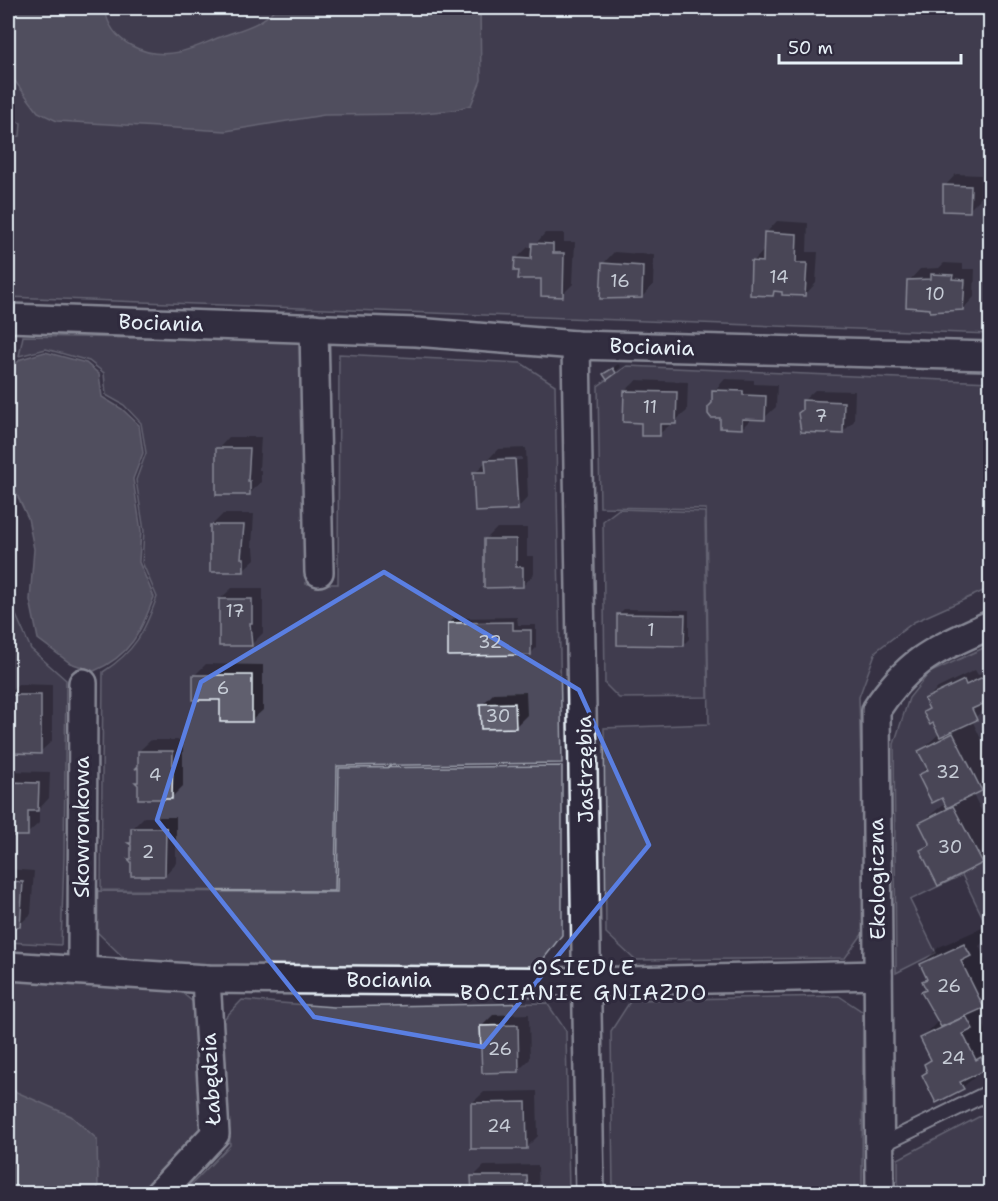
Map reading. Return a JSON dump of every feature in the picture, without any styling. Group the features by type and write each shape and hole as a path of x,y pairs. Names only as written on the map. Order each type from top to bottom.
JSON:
{"street":[{"name":"Bociania","path":"8,318 416,332 576,345 990,356"},
{"path":"314,328 319,572"},
{"name":"Jastrzębia","path":"576,345 590,1194"},
{"name":"Ekologiczna","path":"880,1194 876,710 894,682 924,656 990,625"},
{"name":"Skowronkowa","path":"82,970 83,683"},
{"name":"Bociania","path":"8,966 206,979 588,982 878,975"},
{"name":"Łabędzia","path":"159,1194 215,1134 206,979"}],"lane":[{"path":"881,1145 990,1092"}],"highlighted area":[{"path":"384,572 579,690 649,845 483,1047 314,1017 157,820 201,682"}],"shaded area":[{"path":"8,8 990,8 990,334 8,297 8,137 20,136 21,123 8,119"},
{"path":"23,336 302,341 306,584 338,584 339,354 521,363 555,385 562,763 337,766 335,891 101,890 103,672 131,649 148,621 157,597 142,562 144,531 136,480 146,453 141,423 124,405 106,395 104,373 89,361 46,349 19,356"},
{"path":"627,366 990,382 990,588 914,622 876,651 859,697 866,929 845,958 635,960 606,933 604,728 709,724 706,509 600,507 598,386"},
{"path":"619,509 705,512 708,697 619,698 605,684 603,521"},
{"path":"8,597 31,649 66,680 61,945 8,942"},
{"path":"990,645 990,927 988,928 962,875 910,900 936,953 896,973 894,744 909,698 929,673"},
{"path":"562,766 562,935 538,966 215,966 125,959 97,932 96,891 337,892 339,768"},
{"path":"8,977 174,986 194,1003 206,1114 198,1136 143,1193 8,1193"},
{"path":"839,996 863,1012 862,1193 613,1193 611,1031 631,1000"},
{"path":"242,1000 334,1007 547,1003 566,1031 569,1193 182,1194 230,1145 222,1021"},
{"path":"990,1111 990,1193 898,1193 898,1159"}],"water":[{"path":"8,8 105,8 114,31 122,39 143,50 167,54 190,49 252,25 265,18 275,8 480,8 481,80 471,105 454,110 412,114 324,115 226,131 57,121 38,112 8,72"},
{"path":"45,352 86,363 99,374 102,397 122,409 139,425 143,453 133,479 141,531 139,562 154,597 133,642 117,658 94,671 70,663 38,639 30,600 34,549 28,518 8,476 8,371 21,359"},
{"path":"8,1080 14,1091 71,1116 97,1139 98,1188 95,1193 8,1193"}],"building":[{"path":"943,185 971,186 970,212 943,211"},
{"path":"764,232 797,234 796,263 807,263 805,296 782,295 782,292 774,291 773,296 750,295 751,261 763,262"},
{"path":"532,243 553,244 553,253 564,253 563,297 541,296 541,279 518,279 519,271 514,271 515,258 531,259"},
{"path":"602,263 643,266 642,298 600,299"},
{"path":"931,274 953,275 952,279 965,280 963,310 930,312 930,309 906,307 907,280 931,279"},
{"path":"613,368 616,373 607,380 603,374"},
{"path":"712,390 743,391 743,395 766,396 765,420 742,419 742,429 720,428 720,418 711,418 708,414 708,407 712,403"},
{"path":"624,391 677,392 676,424 660,424 660,436 641,436 641,423 623,422"},
{"path":"802,400 844,402 843,434 801,432 798,413 802,410"},
{"path":"216,448 250,448 248,481 250,481 250,495 216,495"},
{"path":"515,459 518,510 475,512 473,472 486,472 485,460"},
{"path":"210,525 244,525 241,558 244,558 244,572 210,572"},
{"path":"484,539 516,539 516,567 523,567 523,587 484,588"},
{"path":"219,599 252,599 252,623 250,623 252,646 219,646"},
{"path":"617,614 685,615 684,646 617,645"},
{"path":"513,622 513,630 531,630 531,655 448,656 448,623"},
{"path":"193,675 252,675 252,722 220,722 220,700 193,700"},
{"path":"985,676 990,688 990,701 972,709 977,720 940,737 933,723 930,725 923,712 929,709 924,699 964,680 966,685"},
{"path":"8,695 41,695 41,754 12,753 13,715 8,715"},
{"path":"515,703 516,728 481,729 480,704"},
{"path":"953,733 982,791 947,808 942,798 932,803 918,775 928,770 918,751"},
{"path":"138,751 173,751 172,799 138,799 138,785 135,782 138,782 138,768 135,769 138,766"},
{"path":"8,782 39,783 38,811 28,811 28,836 8,836"},
{"path":"953,806 983,863 938,886 920,850 930,845 919,823"},
{"path":"131,828 166,828 165,876 131,876 131,862 128,859 131,859 131,845 128,843 131,843"},
{"path":"8,881 23,882 20,927 8,926"},
{"path":"964,944 971,956 961,961 984,1008 941,1027 921,992 926,990 922,981 927,979 920,964"},
{"path":"966,1016 973,1029 963,1034 976,1060 981,1057 987,1069 960,1082 964,1089 936,1103 922,1075 927,1072 924,1064 931,1060 920,1038"},
{"path":"518,1025 519,1072 482,1073 480,1026"},
{"path":"526,1102 527,1149 471,1149 471,1103"},
{"path":"471,1176 527,1176 528,1194 472,1194"}],"district":[{"name":"OSIEDLE BOCIANIE GNIAZDO","path":"584,980"}]}
